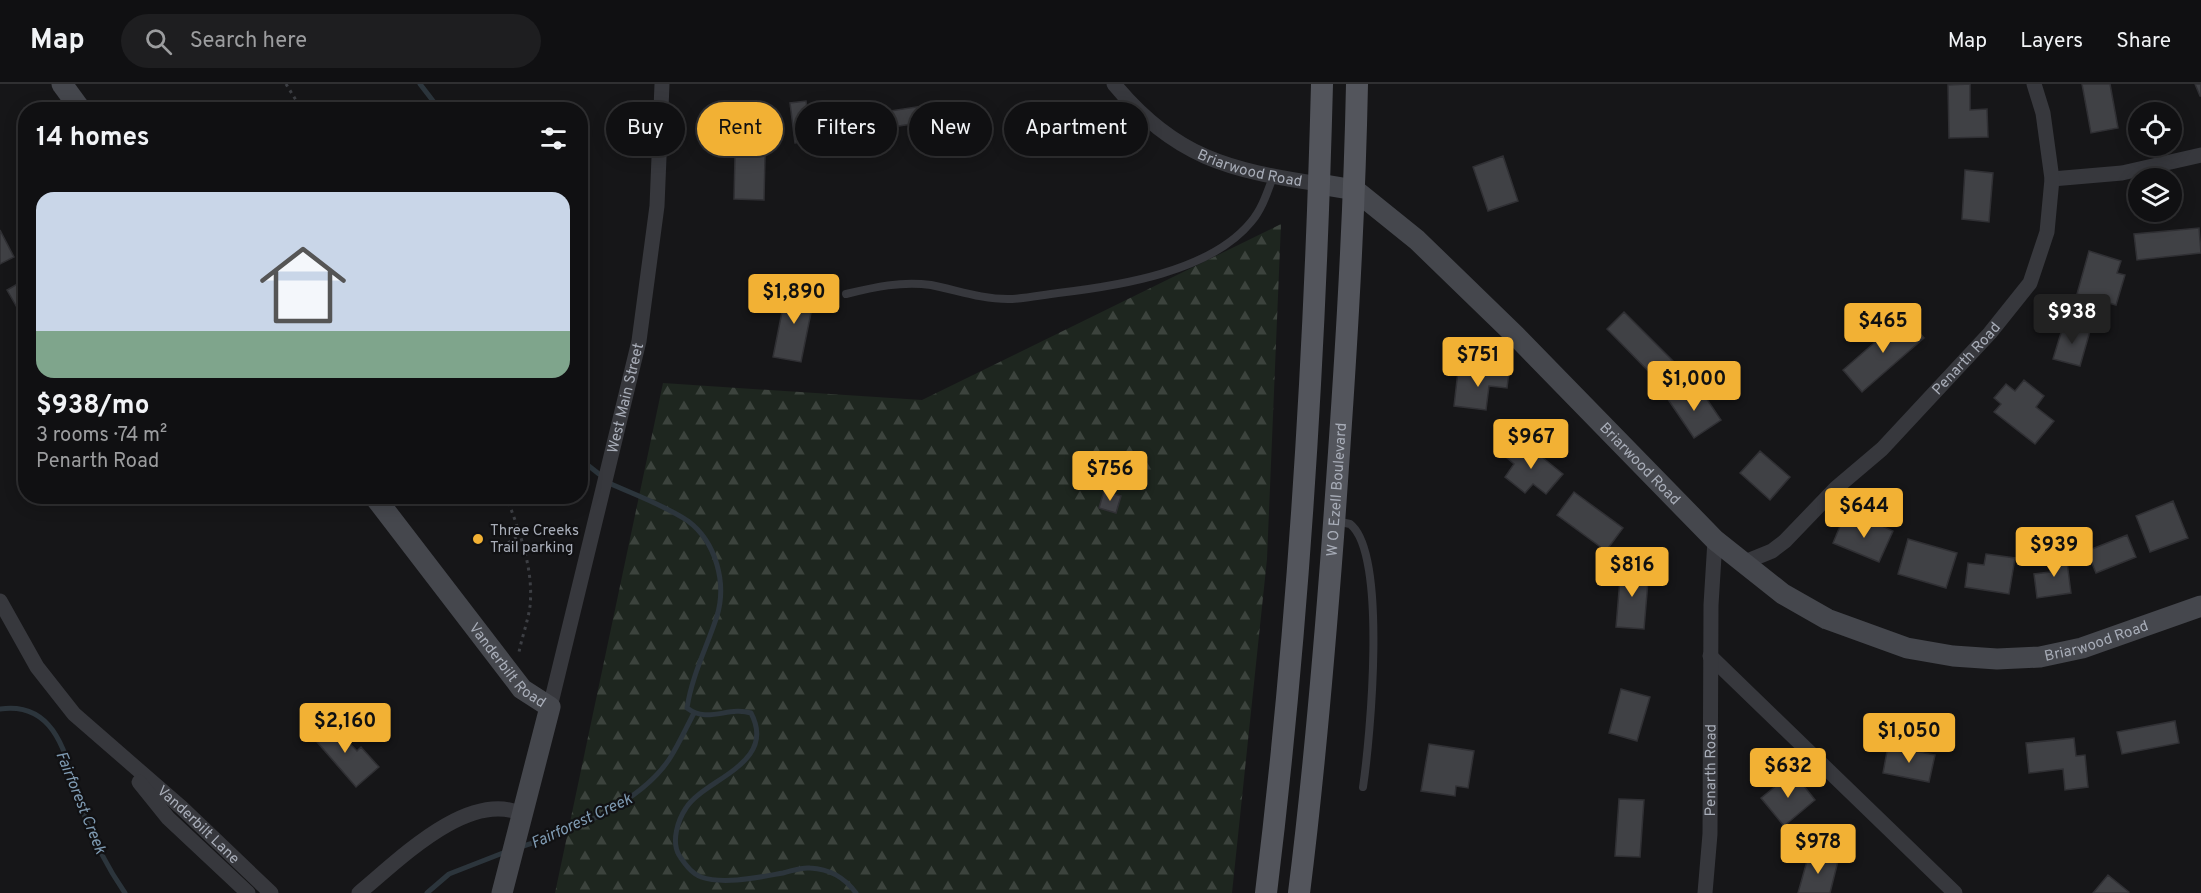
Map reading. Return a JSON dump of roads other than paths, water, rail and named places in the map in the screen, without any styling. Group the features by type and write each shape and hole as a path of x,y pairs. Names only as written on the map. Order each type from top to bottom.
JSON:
{"main road":[{"path":"1266,893 1281,755 1314,336 1322,84"},
{"name":"W O Ezell Boulevard","path":"1299,893 1322,688 1335,516 1355,190 1357,84"},
{"path":"1301,514 1335,516"}],"street":[{"path":"62,84 75,102"},
{"name":"West Main Street","path":"550,707 600,509 639,341 647,296 657,206 662,84"},
{"name":"Briarwood Road","path":"1114,84 1143,115 1187,148 1233,169 1355,190 1417,240 1516,336 1715,540 1783,594 1827,619 1908,648 1953,656 1997,659 2040,657 2082,648 2201,606"},
{"name":"Penarth Road","path":"1745,562 1772,551 1785,541 1836,488 1882,448 2011,308 2030,283 2047,232 2052,179 2043,113 2034,84"},
{"path":"2052,179 2122,173 2201,155"},
{"name":"Vanderbilt Road","path":"380,504 522,689 550,707 505,883"},
{"name":"Penarth Road","path":"1704,893 1710,834 1710,656 1715,540"},
{"name":"Vanderbilt Lane","path":"0,602 37,667 74,714 121,758 182,808 271,893"},
{"path":"1710,656 1955,893"},
{"name":"Vanderbilt Lane","path":"121,758 168,818 248,893"},
{"path":"359,893 449,824 474,813 496,808 522,816"}],"lane":[{"path":"846,294 893,283 932,285 968,295 1008,299 1113,286 1175,270 1217,250 1250,224 1262,206 1273,177"},
{"path":"1335,516 1350,524 1360,537 1368,560 1372,587 1374,640 1362,787"}],"waterway":[{"name":"Fairforest Creek","path":"420,84 434,102"},
{"name":"Fairforest Creek","path":"588,465 599,474"},
{"path":"609,483 679,515 698,530 706,540 720,577 720,603 692,684 687,708 703,715 743,711 751,713 757,731 755,745 747,758 695,798 686,808 676,831 679,855 694,873 710,879 742,879 810,868 836,875 847,882 856,893"},
{"name":"Fairforest Creek","path":"0,709 21,709 37,716 50,727 67,759 83,812 92,833 125,893"},
{"name":"Fairforest Creek","path":"520,847 581,825 623,802 641,789 670,758 694,713"},
{"name":"Fairforest Creek","path":"427,893 449,874 508,851"}],"place":[{"name":"Three Creeks Trail parking","path":"478,539"}]}
